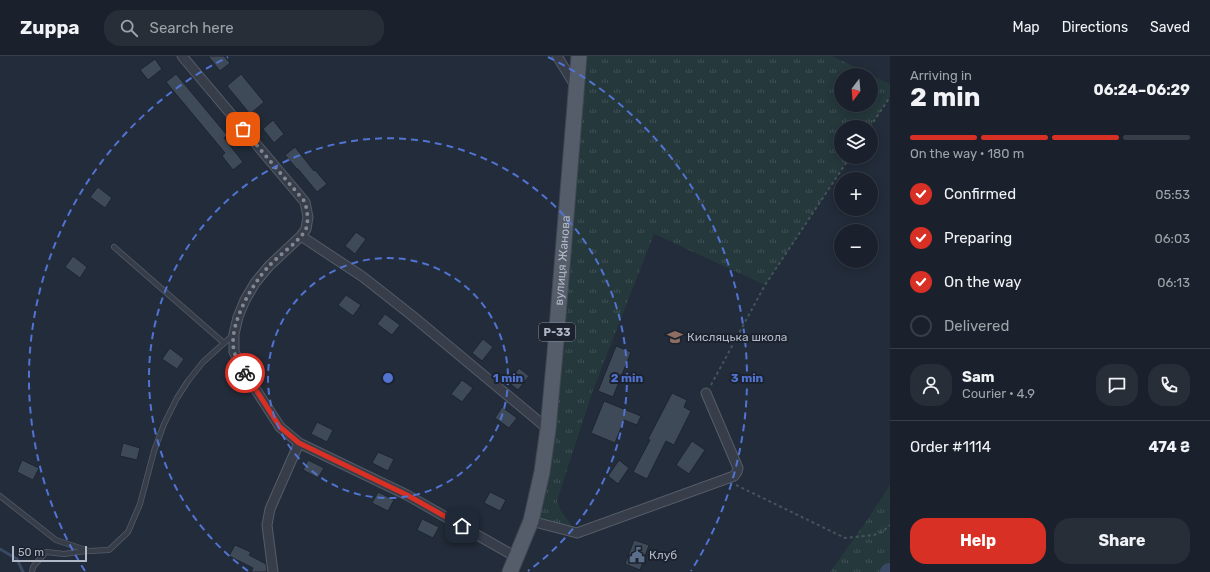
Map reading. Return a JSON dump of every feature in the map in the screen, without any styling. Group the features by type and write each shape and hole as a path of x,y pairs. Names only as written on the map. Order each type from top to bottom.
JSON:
{"main road":[{"name":"Р-33","path":"576,87 579,56"},
{"name":"вулиця Жанова","path":"510,572 531,521 542,472 548,429 576,87"}],"street":[{"path":"182,56 305,202 308,217 306,229 301,236 269,266 255,283 245,300 234,334 234,352 247,376 280,427 299,443 407,495 516,557"},
{"path":"557,56 576,87"},
{"path":"301,236 363,277 410,314 548,429"},
{"path":"531,521 577,533 736,474 738,468 706,393"},
{"path":"273,572 267,525 270,509 299,443"}],"lane":[{"path":"114,248 224,343"},
{"path":"32,572 33,567 46,552 64,554 109,550 128,532 140,504 154,451 164,424 177,398 188,380 203,362 234,334"},
{"path":"0,496 56,540 88,551"}],"path":[{"path":"875,120 890,98"},
{"path":"706,393 765,285 845,164"},
{"path":"724,479 845,538 874,535 882,532 890,525"}],"green space":[{"path":"579,56 832,56 857,68 834,68 834,112 878,112 878,78 890,84 890,97 875,120 834,120 834,164 845,164 840,172 834,172 834,181 765,285 654,234 593,390 557,501 561,511 577,533 531,521 542,472"},
{"path":"890,485 890,572 830,572 865,523"}],"building":[{"path":"208,56 224,56 230,63 220,71"},
{"path":"155,59 162,69 148,80 140,70"},
{"path":"176,74 227,135 224,138 243,162 233,170 222,156 225,153 166,82"},
{"path":"241,74 264,102 250,114 227,86"},
{"path":"273,120 284,134 274,143 263,129"},
{"path":"295,147 314,171 315,170 327,184 317,192 285,155"},
{"path":"98,187 112,198 105,208 90,197"},
{"path":"356,232 366,239 355,254 345,246"},
{"path":"73,256 87,267 80,278 65,267"},
{"path":"346,295 361,305 353,316 338,305"},
{"path":"385,314 400,325 392,335 377,324"},
{"path":"483,339 493,347 482,361 472,353"},
{"path":"616,346 631,352 613,397 598,391"},
{"path":"170,348 184,359 177,369 162,359"},
{"path":"519,368 529,376 518,390 508,382"},
{"path":"462,380 473,388 462,402 451,394"},
{"path":"672,393 687,400 684,407 691,411 674,445 666,441 647,479 633,472"},
{"path":"604,401 641,416 637,425 624,420 615,443 591,433"},
{"path":"502,407 517,418 509,428 495,418"},
{"path":"317,422 333,430 327,442 311,434"},
{"path":"692,441 705,450 689,474 676,465"},
{"path":"123,443 140,448 137,460 120,456"},
{"path":"378,452 394,459 388,471 372,463"},
{"path":"22,460 39,468 33,480 17,472"},
{"path":"308,460 324,468 318,478 303,470"},
{"path":"619,460 629,468 618,484 608,476"},
{"path":"378,492 394,500 388,511 372,503"},
{"path":"490,492 506,500 500,511 484,503"},
{"path":"422,519 439,527 433,538 417,530"},
{"name":"Клуб","path":"634,540 649,545 640,570 625,564"},
{"path":"235,545 251,552 249,555 266,564 266,572 251,572 253,568 229,556"}],"waterway":[{"path":"0,549 17,559 23,572"}],"way so far":[{"path":"243,129 305,202 308,217 306,229 301,236 269,266 255,283 245,300 238,317 234,334 234,352 245,373"}],"place":[{"name":"Кисляцька школа","path":"675,337"},
{"name":"Клуб","path":"637,555"}],"route":[{"path":"245,373 280,427 299,443 407,495 462,526"}]}
